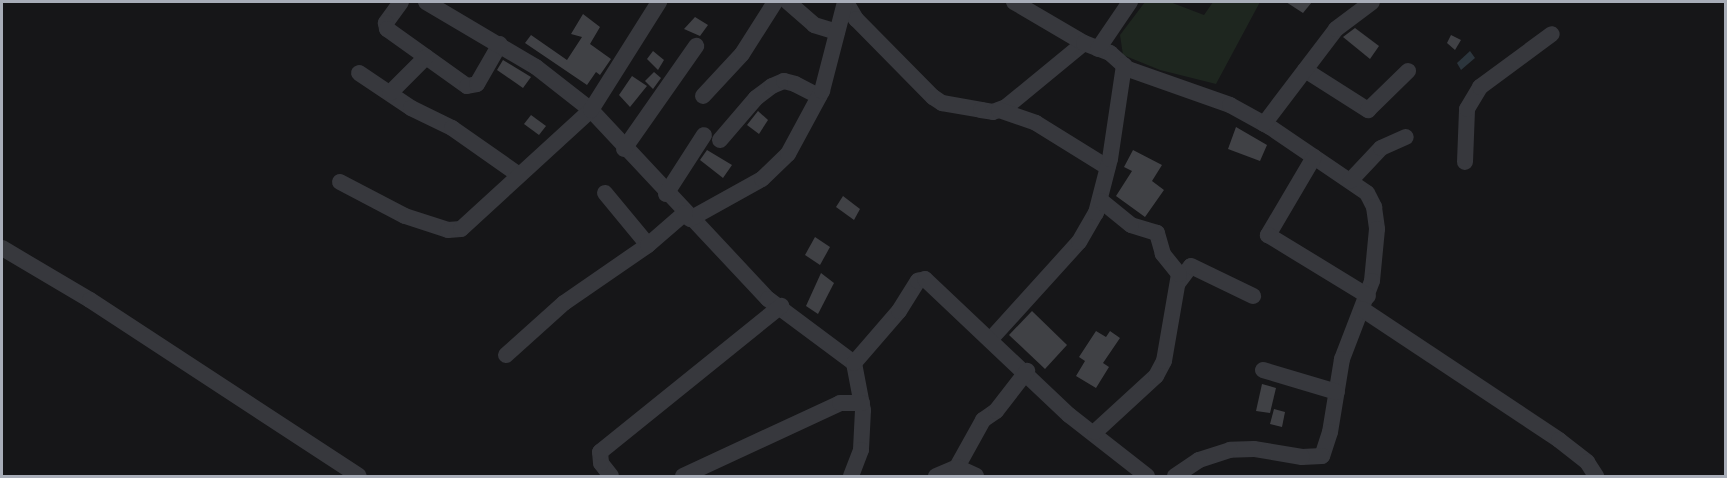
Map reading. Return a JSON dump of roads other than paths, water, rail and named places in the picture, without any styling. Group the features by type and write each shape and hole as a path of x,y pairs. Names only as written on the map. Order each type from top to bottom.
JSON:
{"street":[{"path":"401,2 386,23 387,29 473,87 500,44"},
{"path":"426,2 500,44 591,111 666,194 768,299 781,306 854,363 862,403 861,450 855,476"},
{"path":"340,182 394,212 453,231 464,226 591,111 659,2"},
{"path":"703,96 742,54 775,2"},
{"path":"788,2 814,25 837,32"},
{"path":"506,355 564,303 687,216 776,166 788,154 819,96 846,2"},
{"path":"846,2 855,19 937,100 999,110 1036,123 1107,167"},
{"path":"1014,2 1091,46 1110,53 1124,65 1230,105 1264,124 1367,193 1377,219 1376,258 1365,302 1342,359 1322,456 1302,457 1254,449 1230,450 1199,460 1175,477"},
{"path":"999,110 1091,46 1130,2"},
{"path":"1264,124 1336,29 1372,2"},
{"path":"1465,162 1467,109 1480,87 1552,34"},
{"path":"624,149 696,46"},
{"path":"390,93 426,57"},
{"path":"990,340 1079,242 1101,201 1124,65"},
{"path":"1305,70 1368,110 1408,70"},
{"path":"359,73 452,128 519,175"},
{"path":"720,140 756,98 772,86 784,81 819,96"},
{"path":"666,194 704,135"},
{"path":"1350,181 1381,148 1407,137"},
{"path":"1314,157 1268,236 1559,440 1587,462 1596,477"},
{"path":"605,193 648,245"},
{"path":"1095,432 1156,376 1164,362 1179,274 1163,254 1157,233 1131,225 1101,201"},
{"path":"2,248 99,306 359,477"},
{"path":"1178,283 1191,266 1253,296"},
{"path":"854,363 922,278 1027,371 1069,415 1095,432 1147,477"},
{"path":"612,477 601,464 600,452 781,306"},
{"path":"1263,370 1337,392"},
{"path":"936,477 957,467 983,420 996,411 1027,371"},
{"path":"683,477 840,403 862,403"},
{"path":"957,467 976,477"}]}
